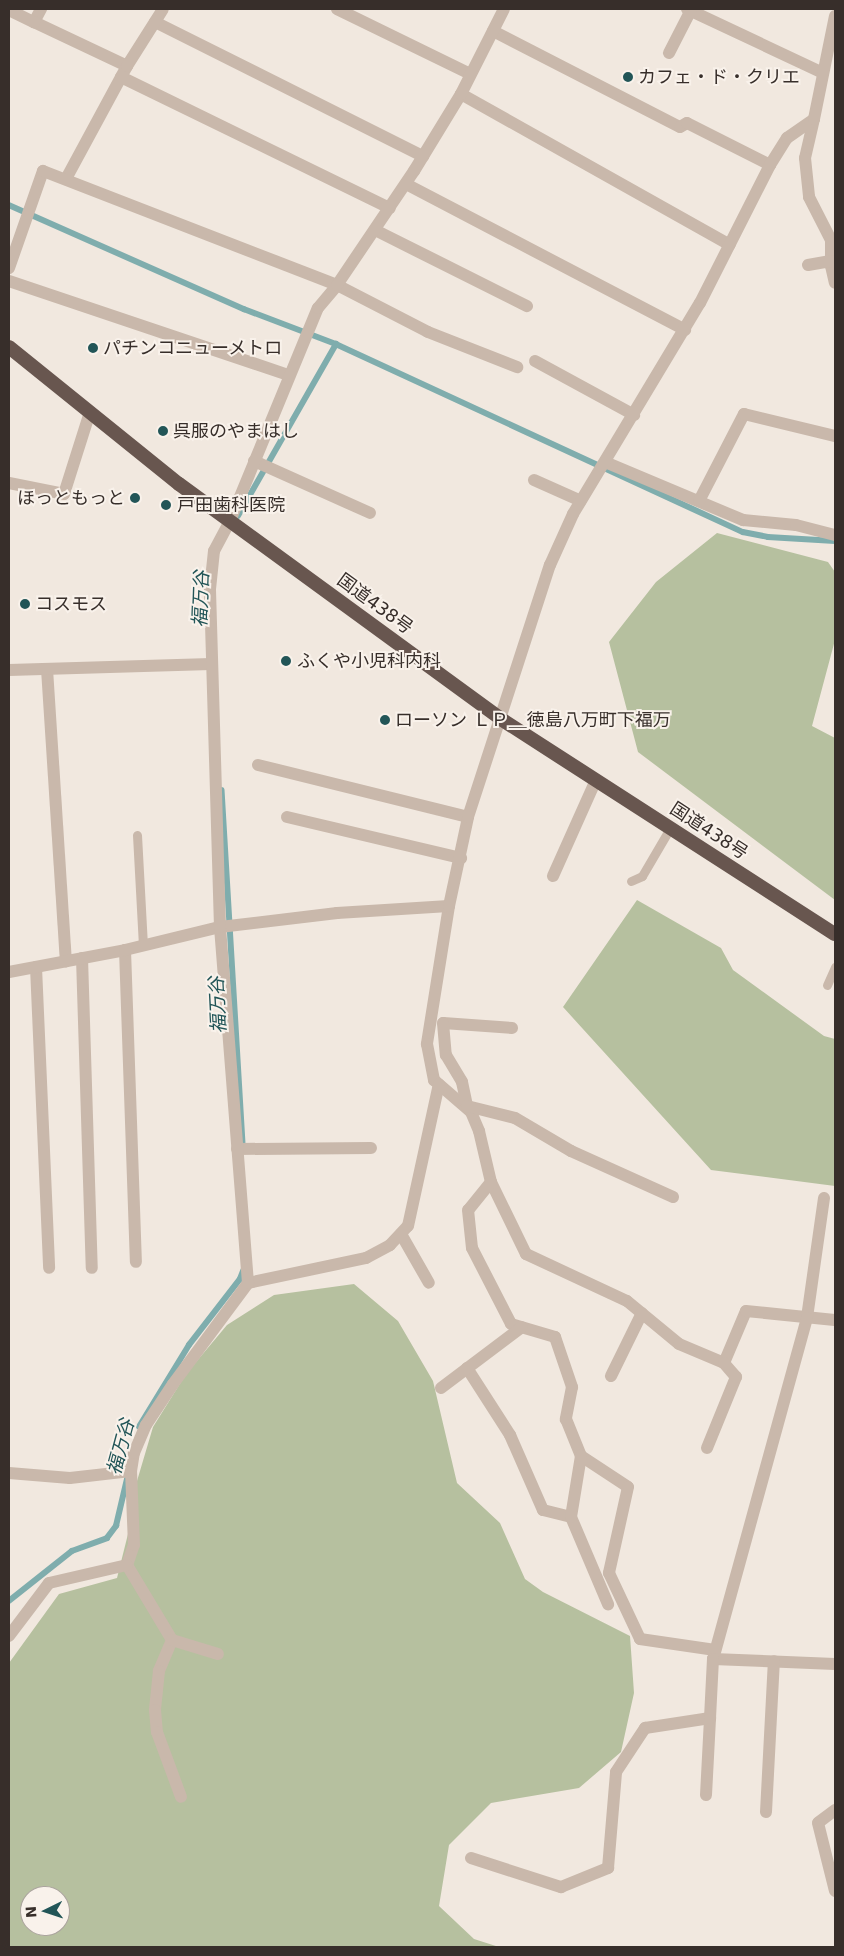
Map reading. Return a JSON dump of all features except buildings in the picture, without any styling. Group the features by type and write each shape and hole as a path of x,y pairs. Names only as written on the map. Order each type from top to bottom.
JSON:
{"highway":[{"name":"国道438号","path":"9,347 230,521 501,719 835,934"}],"street":[{"path":"34,22 42,9"},
{"path":"67,177 124,71 163,9"},
{"path":"337,9 470,74"},
{"path":"127,1564 134,1545 131,1471 134,1453 146,1425 248,1283 220,927 211,664 210,589 214,551 230,521 318,308 337,285 406,184 461,94 504,9"},
{"path":"669,54 689,9 828,71"},
{"path":"9,10 390,208"},
{"path":"835,16 828,71 805,158 809,198 833,244 831,262 835,282"},
{"path":"154,22 422,156"},
{"path":"492,31 680,127 687,123 770,166"},
{"path":"461,94 730,245"},
{"path":"673,1196 571,1151 515,1118 467,1106 434,1080 427,1044 449,906 461,858 468,817 550,566 581,501 685,330 770,166 787,138 814,120"},
{"path":"9,268 12,245 43,171 67,177 337,285 428,332 517,367"},
{"path":"406,184 685,330"},
{"path":"375,230 527,306"},
{"path":"808,265 831,262"},
{"path":"9,281 289,376"},
{"path":"535,361 634,415"},
{"path":"9,483 64,494 90,412"},
{"path":"699,501 744,414 835,436"},
{"path":"254,461 370,514"},
{"path":"605,462 743,520 796,525 835,535"},
{"path":"534,480 581,501"},
{"path":"9,670 211,664"},
{"path":"47,669 66,961"},
{"path":"258,765 468,817"},
{"path":"552,876 596,780"},
{"path":"287,817 461,858"},
{"path":"9,972 125,950 220,927 337,913 449,906"},
{"path":"125,950 136,1262"},
{"path":"82,958 92,1268"},
{"path":"36,966 48,1268"},
{"path":"512,1028 443,1024 446,1055 462,1082 467,1106 479,1130 491,1182 526,1254 627,1301 679,1344 724,1363 736,1377 707,1448"},
{"path":"248,1283 366,1258 390,1246 408,1226 438,1084"},
{"path":"237,1149 371,1148"},
{"path":"491,1182 468,1210 472,1248 510,1324 555,1337 572,1387 566,1419 581,1456 570,1517 608,1604"},
{"path":"706,1794 714,1655 807,1318 824,1198"},
{"path":"401,1234 429,1283"},
{"path":"724,1363 746,1311 835,1320"},
{"path":"611,1376 642,1314"},
{"path":"441,1388 522,1327"},
{"path":"467,1368 510,1435 543,1510 570,1517"},
{"path":"581,1456 628,1487 610,1574 640,1639 714,1655 774,1661 835,1664"},
{"path":"9,1473 70,1478 131,1471"},
{"path":"9,1636 50,1583 127,1564"},
{"path":"127,1564 172,1640 218,1654"},
{"path":"172,1640 159,1671 155,1710 157,1732 182,1796"},
{"path":"766,1812 774,1661"},
{"path":"471,1858 561,1887 608,1868 616,1772 645,1728 710,1718"},
{"path":"835,1810 818,1823 833,1873 835,1891"}],"lane":[{"path":"631,881 642,876 670,828"},
{"path":"138,835 143,946"},
{"path":"827,985 835,967"}],"green space":[{"path":"717,533 828,562 835,572 835,640 812,726 835,738 835,900 638,752 609,642 656,582"},
{"path":"637,900 721,948 733,970 824,1036 835,1039 835,1186 711,1170 563,1007"},
{"path":"354,1284 398,1321 433,1381 457,1483 500,1523 525,1579 543,1592 630,1636 634,1693 621,1752 579,1788 491,1803 449,1845 439,1906 474,1939 499,1947 9,1947 9,1663 59,1594 117,1578 132,1518 137,1481 153,1427 186,1374 227,1325 274,1295"}],"waterway":[{"path":"9,205 244,309 336,344 743,532 768,537 835,541"},
{"name":"福万谷","path":"238,516 336,344"},
{"name":"福万谷","path":"222,790 243,1142"},
{"name":"福万谷","path":"139,1427 189,1345 240,1279 243,1271"},
{"name":"福万谷","path":"9,1601 72,1551 107,1538 116,1526 127,1479"}],"place":[{"name":"カフェ・ド・クリエ","path":"628,77"},
{"name":"パチンコニューメトロ","path":"93,348"},
{"name":"呉服のやまはし","path":"163,431"},
{"name":"ほっともっと","path":"135,498"},
{"name":"戸田歯科医院","path":"166,505"},
{"name":"コスモス","path":"25,604"},
{"name":"ふくや小児科内科","path":"286,661"},
{"name":"ローソン ＬＰ＿徳島八万町下福万","path":"385,720"}]}
